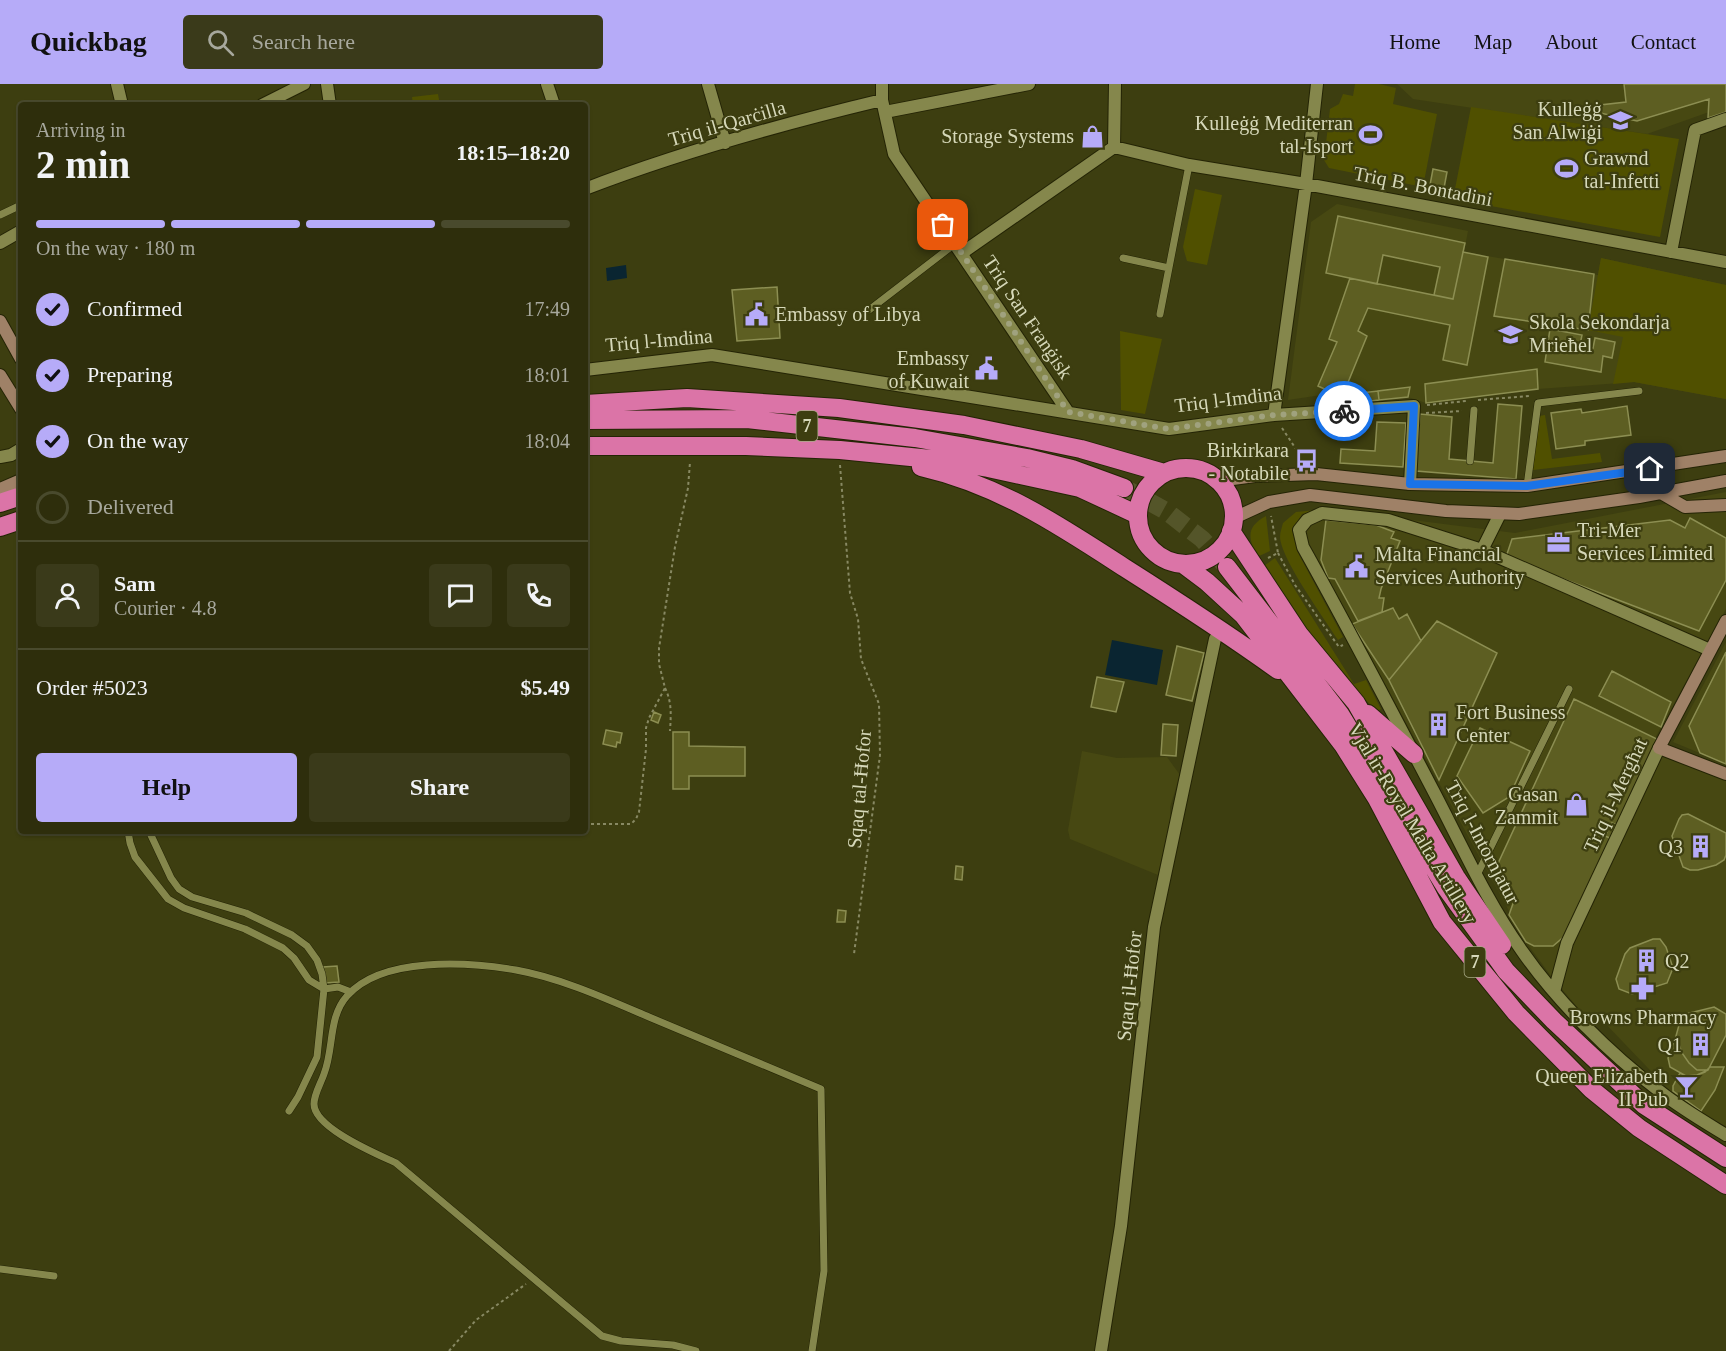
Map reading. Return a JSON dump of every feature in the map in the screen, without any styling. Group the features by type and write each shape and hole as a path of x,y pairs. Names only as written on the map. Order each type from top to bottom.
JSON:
{"highway":[{"name":"7","path":"588,404 687,398 840,408 964,425 1081,449 1168,471"},
{"name":"7","path":"588,420 747,419 915,438 1027,458 1072,469 1124,488"},
{"name":"7","path":"588,446 692,445 847,451"},
{"path":"847,451 941,460 1061,483 1094,494 1138,515"},
{"path":"847,451 938,471 1008,497 1056,523 1221,630 1292,680"},
{"path":"1185,468 1197,469 1218,481 1227,492 1232,504 1232,525 1226,542 1207,559 1183,564 1171,561 1150,549 1143,539 1138,515 1141,498 1150,484 1168,471 1185,468"},
{"path":"0,503 18,497"},
{"path":"0,527 18,521"},
{"name":"Vjal ir-Royal Malta Artillery","path":"1232,525 1253,565 1299,634 1356,703 1456,877 1554,1020"},
{"name":"Vjal ir-Royal Malta Artillery","path":"1183,564 1244,615 1343,745 1377,799 1442,922 1516,1012 1591,1089 1639,1128 1726,1185"},
{"name":"Vjal ir-Royal Malta Artillery","path":"1227,567 1340,714 1446,888 1506,971 1644,1105 1726,1158"},
{"path":"1356,703 1414,754"}],"main road":[{"path":"0,321 18,354"},
{"path":"0,375 18,404"},
{"path":"1218,481 1255,476 1316,474 1410,484 1468,480 1527,486 1726,456"},
{"path":"1670,466 1686,469 1726,464"},
{"path":"0,489 18,481"},
{"path":"1232,525 1269,502 1310,495 1446,512 1519,514 1726,482"},
{"path":"1661,493 1685,507 1726,505"},
{"name":"Triq il-Mergħat","path":"1659,748 1726,621"},
{"path":"1659,748 1726,774"}],"street":[{"path":"117,84 121,102"},
{"path":"268,102 304,84"},
{"path":"327,84 330,102"},
{"path":"547,84 553,102"},
{"path":"708,84 725,143"},
{"name":"Triq San Franġisk","path":"882,84 894,154 1068,412"},
{"name":"Triq il-Qarċilla","path":"588,188 627,173 725,143 884,106 1029,84"},
{"path":"959,248 1114,147 1115,84"},
{"path":"1274,415 1306,184 1317,84"},
{"path":"1671,252 1695,130 1726,119"},
{"name":"Triq B. Bontadini","path":"1114,147 1189,165 1306,184 1726,262"},
{"path":"0,243 18,233"},
{"name":"Triq l-Imdina","path":"588,370 712,355 1168,429 1274,415 1414,410"},
{"path":"1410,484 1414,410"},
{"path":"0,457 18,451"},
{"name":"Triq l-Intornjatur","path":"1482,550 1388,520 1322,513 1307,520 1299,530 1304,547 1456,835 1475,877 1521,950 1554,992 1602,1042 1657,1090 1726,1135"},
{"path":"1500,514 1482,550 1710,650"},
{"name":"Sqaq il-Ħofor","path":"1101,1351 1121,1226 1154,927 1215,639 1221,630"},
{"name":"Triq il-Mergħat","path":"1554,992 1567,943 1659,748"}],"lane":[{"path":"1160,314 1189,165"},
{"path":"0,215 18,206"},
{"path":"869,310 959,248"},
{"path":"1123,258 1169,268"},
{"path":"1527,486 1538,403 1639,391"},
{"path":"1470,461 1474,410"},
{"path":"1475,877 1569,689"},
{"path":"129,834 135,857 168,899 184,908 244,929 283,948 294,958 309,980 324,988 338,987 351,992"},
{"path":"150,834 171,878 179,889 192,897 246,913 292,935 308,946 317,960 324,988 317,1057 289,1111"},
{"path":"696,1351 673,1345 621,1341 602,1336 396,1163 362,1147 324,1123 316,1113 314,1104 328,1065 338,1010 351,992 382,974 404,968 428,965 517,970 622,1006 821,1089 824,1271 812,1351"},
{"path":"0,1269 54,1276"}],"path":[{"path":"1414,410 1474,410"},
{"path":"670,731 670,698 659,664 659,648 675,547 688,488 692,445"},
{"name":"Sqaq tal-Ħofor","path":"847,451 850,593 858,619 861,659 879,704 880,755 854,954"},
{"path":"1269,502 1278,553 1295,585 1339,647 1354,639"},
{"path":"1253,565 1278,553"},
{"path":"588,824 623,825 631,824 636,819 646,750 646,728 665,688"},
{"path":"449,1351 476,1320 532,1279"}],"shaded area":[{"path":"1355,84 1379,84 1396,88 1393,104 1437,114 1423,187 1329,168 1324,160 1330,109 1339,104 1343,94 1353,96"},
{"name":"Kulleġġ San Alwiġi","path":"1397,84 1726,84 1726,106 1647,134 1413,99"},
{"path":"438,94 439,102 413,102 412,97"},
{"name":"Grawnd tal-Infetti","path":"1471,107 1679,139 1660,237 1453,199"},
{"path":"1195,189 1222,195 1207,265 1187,261 1183,247"},
{"name":"Skola Sekondarja Mrieħel","path":"1337,204 1468,231 1464,252 1598,275 1601,258 1726,285 1726,399 1634,382 1538,389 1426,403 1408,397 1353,403 1335,393 1288,400 1311,222"},
{"path":"1601,258 1726,285 1726,399 1634,382 1613,384 1623,337 1588,330"},
{"path":"1120,331 1162,339 1145,414 1121,410"},
{"path":"1545,415 1552,459 1600,453 1602,462 1533,470 1539,416"},
{"path":"1726,492 1726,609 1648,751 1726,781 1726,1128 1670,1091 1599,1017 1584,1015 1526,942 1306,540 1305,529 1309,522 1333,510 1515,533"},
{"path":"1317,510 1302,514 1294,528 1297,551 1343,637 1338,640 1295,573 1282,547 1280,537 1283,523 1296,512"},
{"path":"1266,516 1270,551 1257,557 1251,533 1255,524"},
{"path":"1275,558 1354,684 1366,680 1381,709 1377,711 1345,678 1261,568"},
{"path":"1726,642 1726,764 1673,742"},
{"path":"1082,751 1117,758 1167,757 1180,775 1170,807 1170,823 1158,875 1070,839 1068,830"}],"water":[{"path":"626,265 627,278 607,281 606,268"},
{"path":"1112,640 1163,650 1157,685 1105,675"}],"building":[{"path":"1624,84 1726,84 1726,112 1708,118 1709,99 1637,121 1600,113 1600,105 1626,102"},
{"path":"1433,169 1447,172 1444,188 1430,185"},
{"path":"1338,216 1465,243 1453,299 1434,295 1440,267 1383,255 1377,284 1326,273"},
{"path":"1463,252 1488,257 1467,365 1443,360 1450,325 1368,308 1358,331 1367,336 1342,397 1318,386 1337,342 1329,339 1350,278 1453,299"},
{"path":"1505,259 1594,274 1588,330 1494,316"},
{"name":"Embassy of Libya","path":"777,287 780,338 737,341 732,290"},
{"path":"1550,329 1582,335 1580,345 1593,348 1595,338 1615,342 1612,358 1603,356 1601,372 1545,362"},
{"path":"1537,369 1538,389 1426,403 1425,384"},
{"path":"1410,387 1408,397 1379,400 1378,391"},
{"path":"1378,391 1379,400 1353,403 1352,394"},
{"path":"1498,404 1522,406 1516,479 1416,471 1420,414 1452,417 1449,459 1493,463"},
{"path":"1627,406 1631,435 1585,441 1585,445 1556,449 1551,413 1581,409 1582,413"},
{"path":"1377,422 1406,423 1403,467 1340,463 1341,449 1375,451"},
{"path":"1690,518 1726,538 1726,580 1699,631 1506,557 1512,539 1670,520 1685,528"},
{"name":"Malta Financial Services Authority","path":"1326,520 1376,525 1394,532 1391,538 1400,541 1381,589 1379,598 1384,598 1382,612 1358,621 1335,579 1328,578 1321,560"},
{"path":"1393,608 1399,619 1407,614 1421,641 1389,680 1352,624"},
{"name":"Fort Business Center","path":"1437,621 1497,653 1439,780 1389,680"},
{"path":"1177,646 1204,653 1192,701 1166,695"},
{"path":"1726,652 1726,764 1700,753 1689,726"},
{"path":"1612,671 1671,702 1661,727 1599,696"},
{"path":"1097,677 1124,682 1116,712 1091,707"},
{"name":"Gasan Zammit","path":"1574,699 1657,739 1567,934 1553,946 1534,946 1526,942 1509,915 1515,898 1495,870"},
{"path":"654,712 661,715 658,723 651,720"},
{"path":"1163,724 1178,725 1176,756 1161,755"},
{"path":"1480,728 1530,751 1509,797 1483,813 1457,776"},
{"path":"606,730 622,733 620,743 617,742 616,747 603,744"},
{"path":"673,732 689,732 689,746 745,747 745,776 689,776 689,789 673,789"},
{"name":"Q3","path":"1688,814 1726,833 1724,860 1698,870 1683,867 1672,836 1679,819 1682,815"},
{"path":"1612,823 1622,827 1615,840 1605,836"},
{"path":"956,866 963,867 962,880 955,879"},
{"path":"838,910 846,911 845,922 837,922"},
{"name":"Q2","path":"1653,939 1660,939 1666,947 1673,968 1667,983 1632,994 1619,989 1616,979 1625,954 1630,948"},
{"path":"337,966 339,982 324,983 323,967"},
{"name":"Q1","path":"1714,1007 1726,1014 1726,1035 1708,1070 1697,1070 1682,1053 1676,1036 1679,1025 1686,1014"},
{"path":"1676,1036 1682,1053 1689,1063 1697,1070 1708,1070 1697,1075 1686,1076 1670,1067 1668,1058"},
{"path":"1710,1067 1724,1067 1715,1090 1701,1111 1673,1091 1673,1086 1680,1073 1686,1076 1697,1075"}],"tunnel":[{"path":"1124,488 1166,511 1202,539 1227,567"}],"way so far":[{"path":"943,225 1068,412 1168,429 1274,415 1344,411"}],"place":[{"name":"Kulleġġ San Alwiġi","path":"1620,120"},
{"name":"Kulleġġ Mediterran tal-Isport","path":"1371,134"},
{"name":"Storage Systems","path":"1092,136"},
{"name":"Grawnd tal-Infetti","path":"1566,169"},
{"name":"Embassy of Libya","path":"757,314"},
{"name":"Skola Sekondarja Mrieħel","path":"1511,334"},
{"name":"Embassy of Kuwait","path":"987,369"},
{"name":"Birkirkara - Notabile","path":"1307,461"},
{"name":"Tri-Mer Services Limited","path":"1559,542"},
{"name":"Malta Financial Services Authority","path":"1357,566"},
{"name":"Fort Business Center","path":"1438,724"},
{"name":"Gasan Zammit","path":"1576,805"},
{"name":"Q3","path":"1701,847"},
{"name":"Q2","path":"1647,961"},
{"name":"Browns Pharmacy","path":"1643,989"},
{"name":"Q1","path":"1700,1045"},
{"name":"Queen Elizabeth II Pub","path":"1686,1087"}],"route":[{"path":"1344,411 1414,406 1410,484 1527,486 1650,469"}]}
